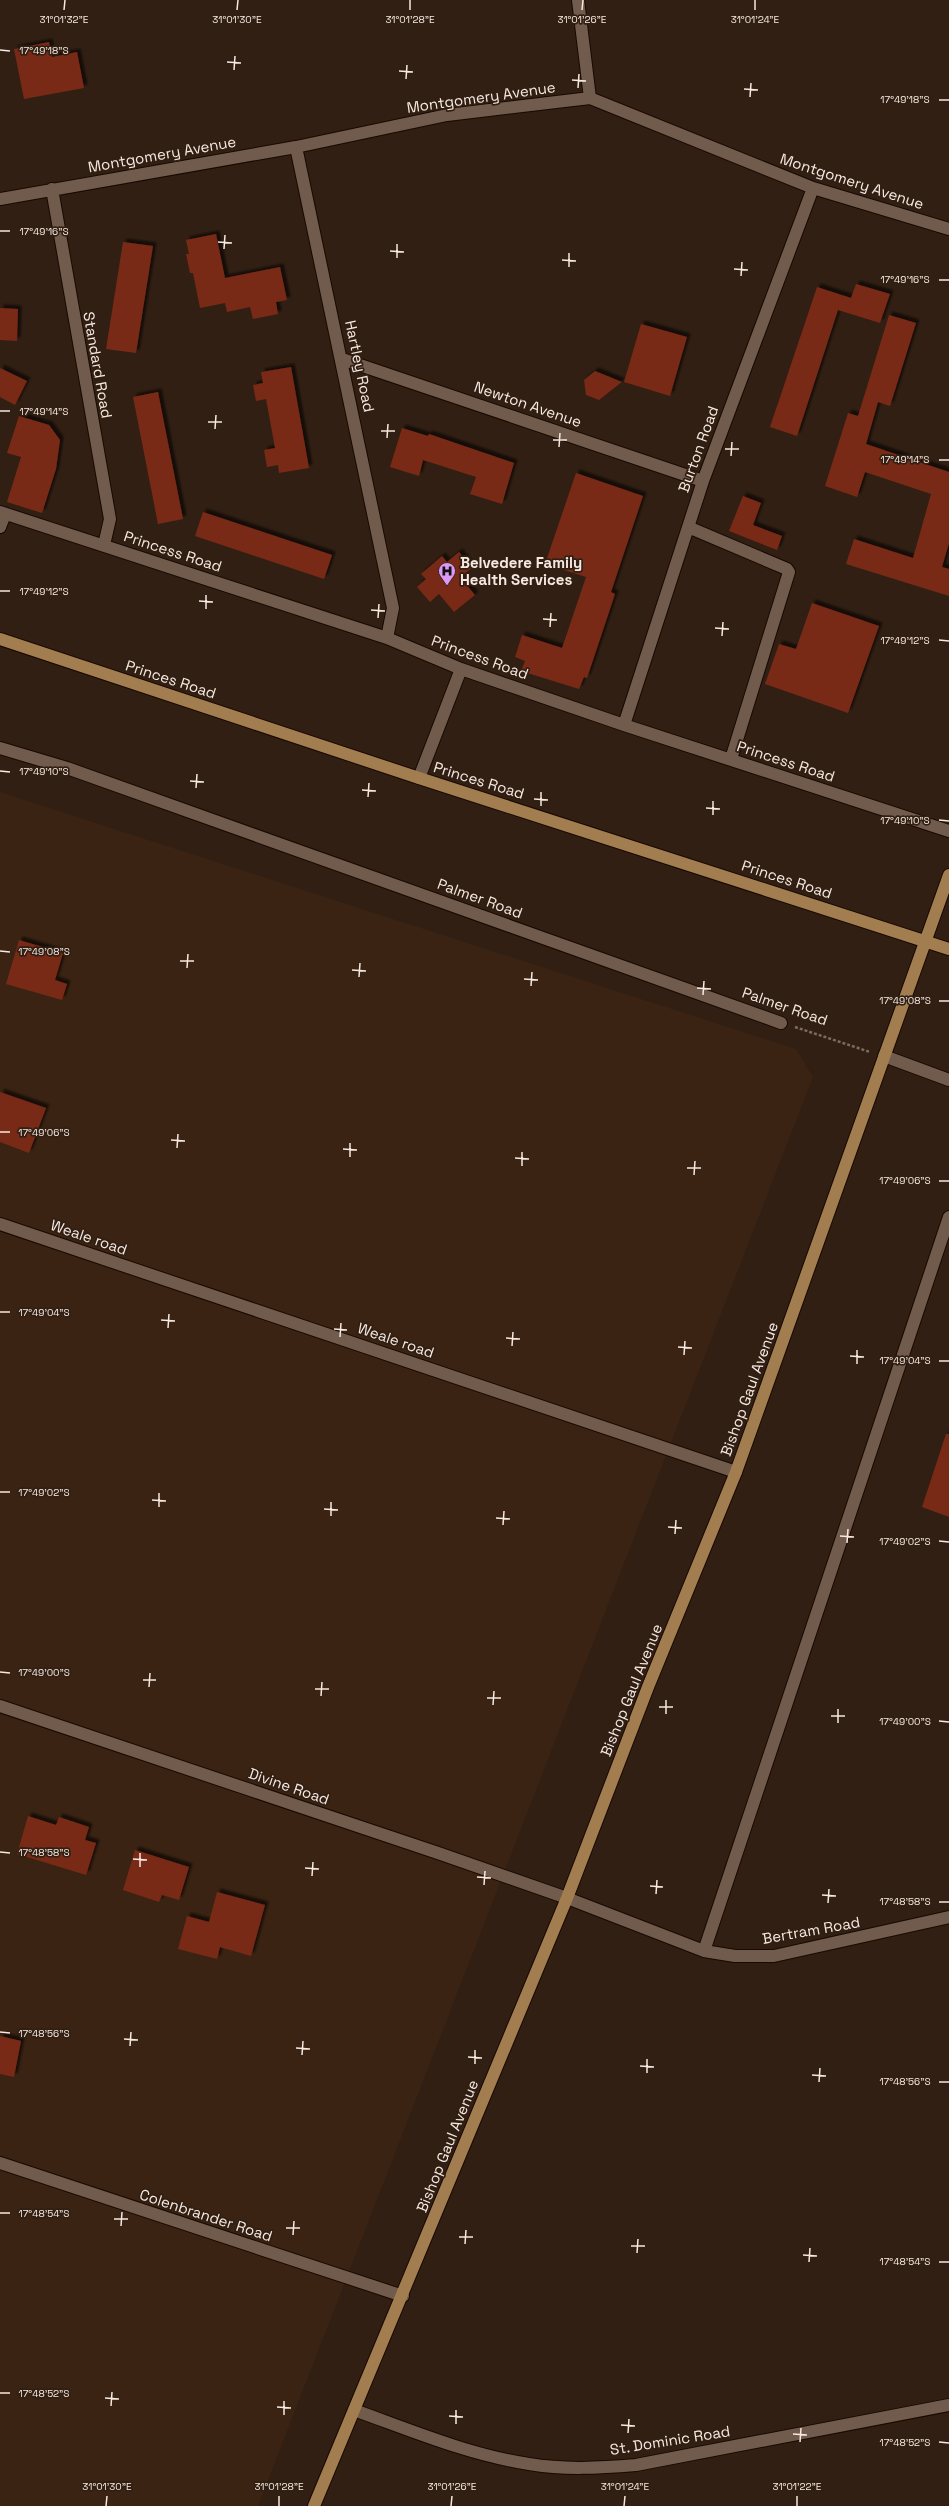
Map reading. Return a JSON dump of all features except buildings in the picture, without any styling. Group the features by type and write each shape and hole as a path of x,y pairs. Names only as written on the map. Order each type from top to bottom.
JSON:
{"main road":[{"name":"Princes Road","path":"0,639 419,778 926,940 949,949"},
{"name":"Bishop Gaul Avenue","path":"314,2506 403,2296 567,1898 648,1687 736,1472 949,875"}],"street":[{"path":"578,0 590,98"},
{"name":"Montgomery Avenue","path":"0,199 296,147 447,115 590,98 813,188 949,229"},
{"name":"Hartley Road","path":"296,147 342,359 393,608 387,638"},
{"name":"Burton Road","path":"624,725 703,481 813,188"},
{"name":"Standard Road","path":"52,189 110,519 104,545"},
{"name":"Newton Avenue","path":"342,359 703,481"},
{"path":"0,527 2,513"},
{"name":"Princess Road","path":"2,513 387,638 461,669 624,725 949,831"},
{"path":"688,527 787,569 789,572 731,759"},
{"path":"419,778 461,669"},
{"name":"Palmer Road","path":"0,748 67,768 781,1023"},
{"path":"884,1056 949,1080"},
{"path":"704,1950 949,1217"},
{"name":"Weale road","path":"0,1224 736,1472"},
{"name":"Divine Road","path":"0,1706 567,1898"},
{"name":"Bertram Road","path":"567,1898 704,1950 735,1956 774,1956 949,1918"},
{"name":"Colenbrander Road","path":"0,2163 403,2296"},
{"name":"St. Dominic Road","path":"354,2410 467,2449 529,2464 587,2469 636,2465 949,2405"}],"path":[{"name":"Palmer Road","path":"781,1023 884,1056"}],"shaded area":[{"path":"0,792 796,1049 813,1077 258,2506 0,2506"}],"place":[{"name":"Belvedere Family Health Services","path":"447,586"}]}
